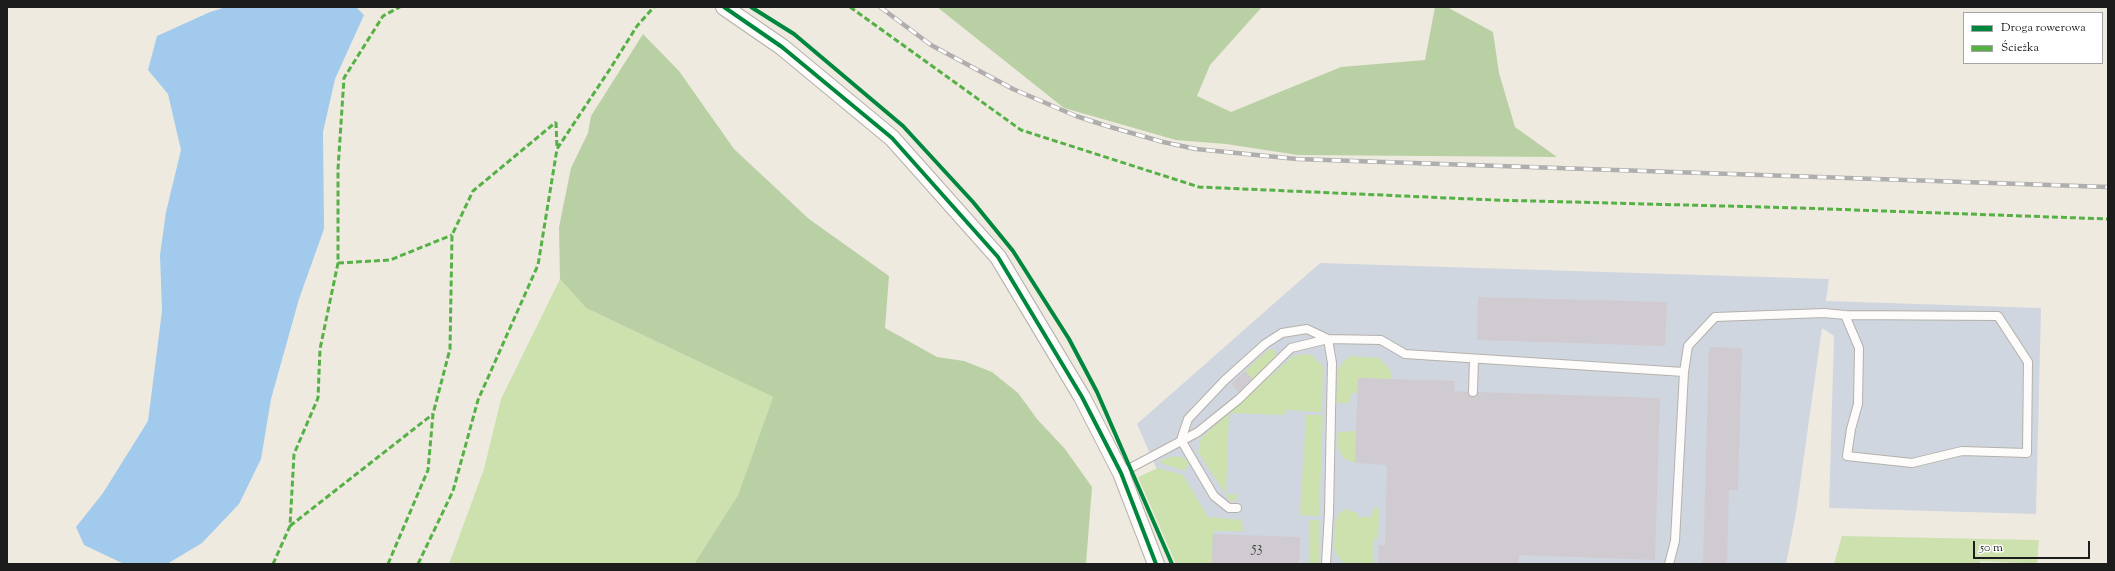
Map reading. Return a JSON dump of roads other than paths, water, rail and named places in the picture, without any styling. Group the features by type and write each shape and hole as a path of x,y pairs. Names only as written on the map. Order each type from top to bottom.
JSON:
{"street":[{"path":"724,7 782,47 892,138 998,257 1082,397 1121,473 1156,564"}],"lane":[{"path":"1669,564 1675,541 1684,372 1688,346 1715,317 1824,313 1845,315 1998,316 2028,362 2028,453 1962,451 1912,463 1847,456 1850,429 1858,404 1859,348 1845,315"},
{"path":"1237,508 1229,508 1214,496 1181,440 1188,419 1225,380 1265,344 1282,333 1307,329 1328,339"},
{"path":"1121,473 1198,432 1239,399 1291,348 1328,339 1381,340 1405,354 1684,372"},
{"path":"1326,564 1329,513 1332,363 1328,339"},
{"path":"1473,392 1474,359"}],"water":[{"path":"226,7 356,7 364,15 335,79 323,132 324,229 299,299 271,399 261,459 239,504 202,543 167,564 122,563 84,545 76,527 103,493 148,421 162,311 160,255 166,212 181,150 168,94 148,70 157,36 210,12"}],"railway":[{"path":"880,7 931,45 1013,89 1076,116 1163,142 1196,149 1297,159 2108,187"}]}
